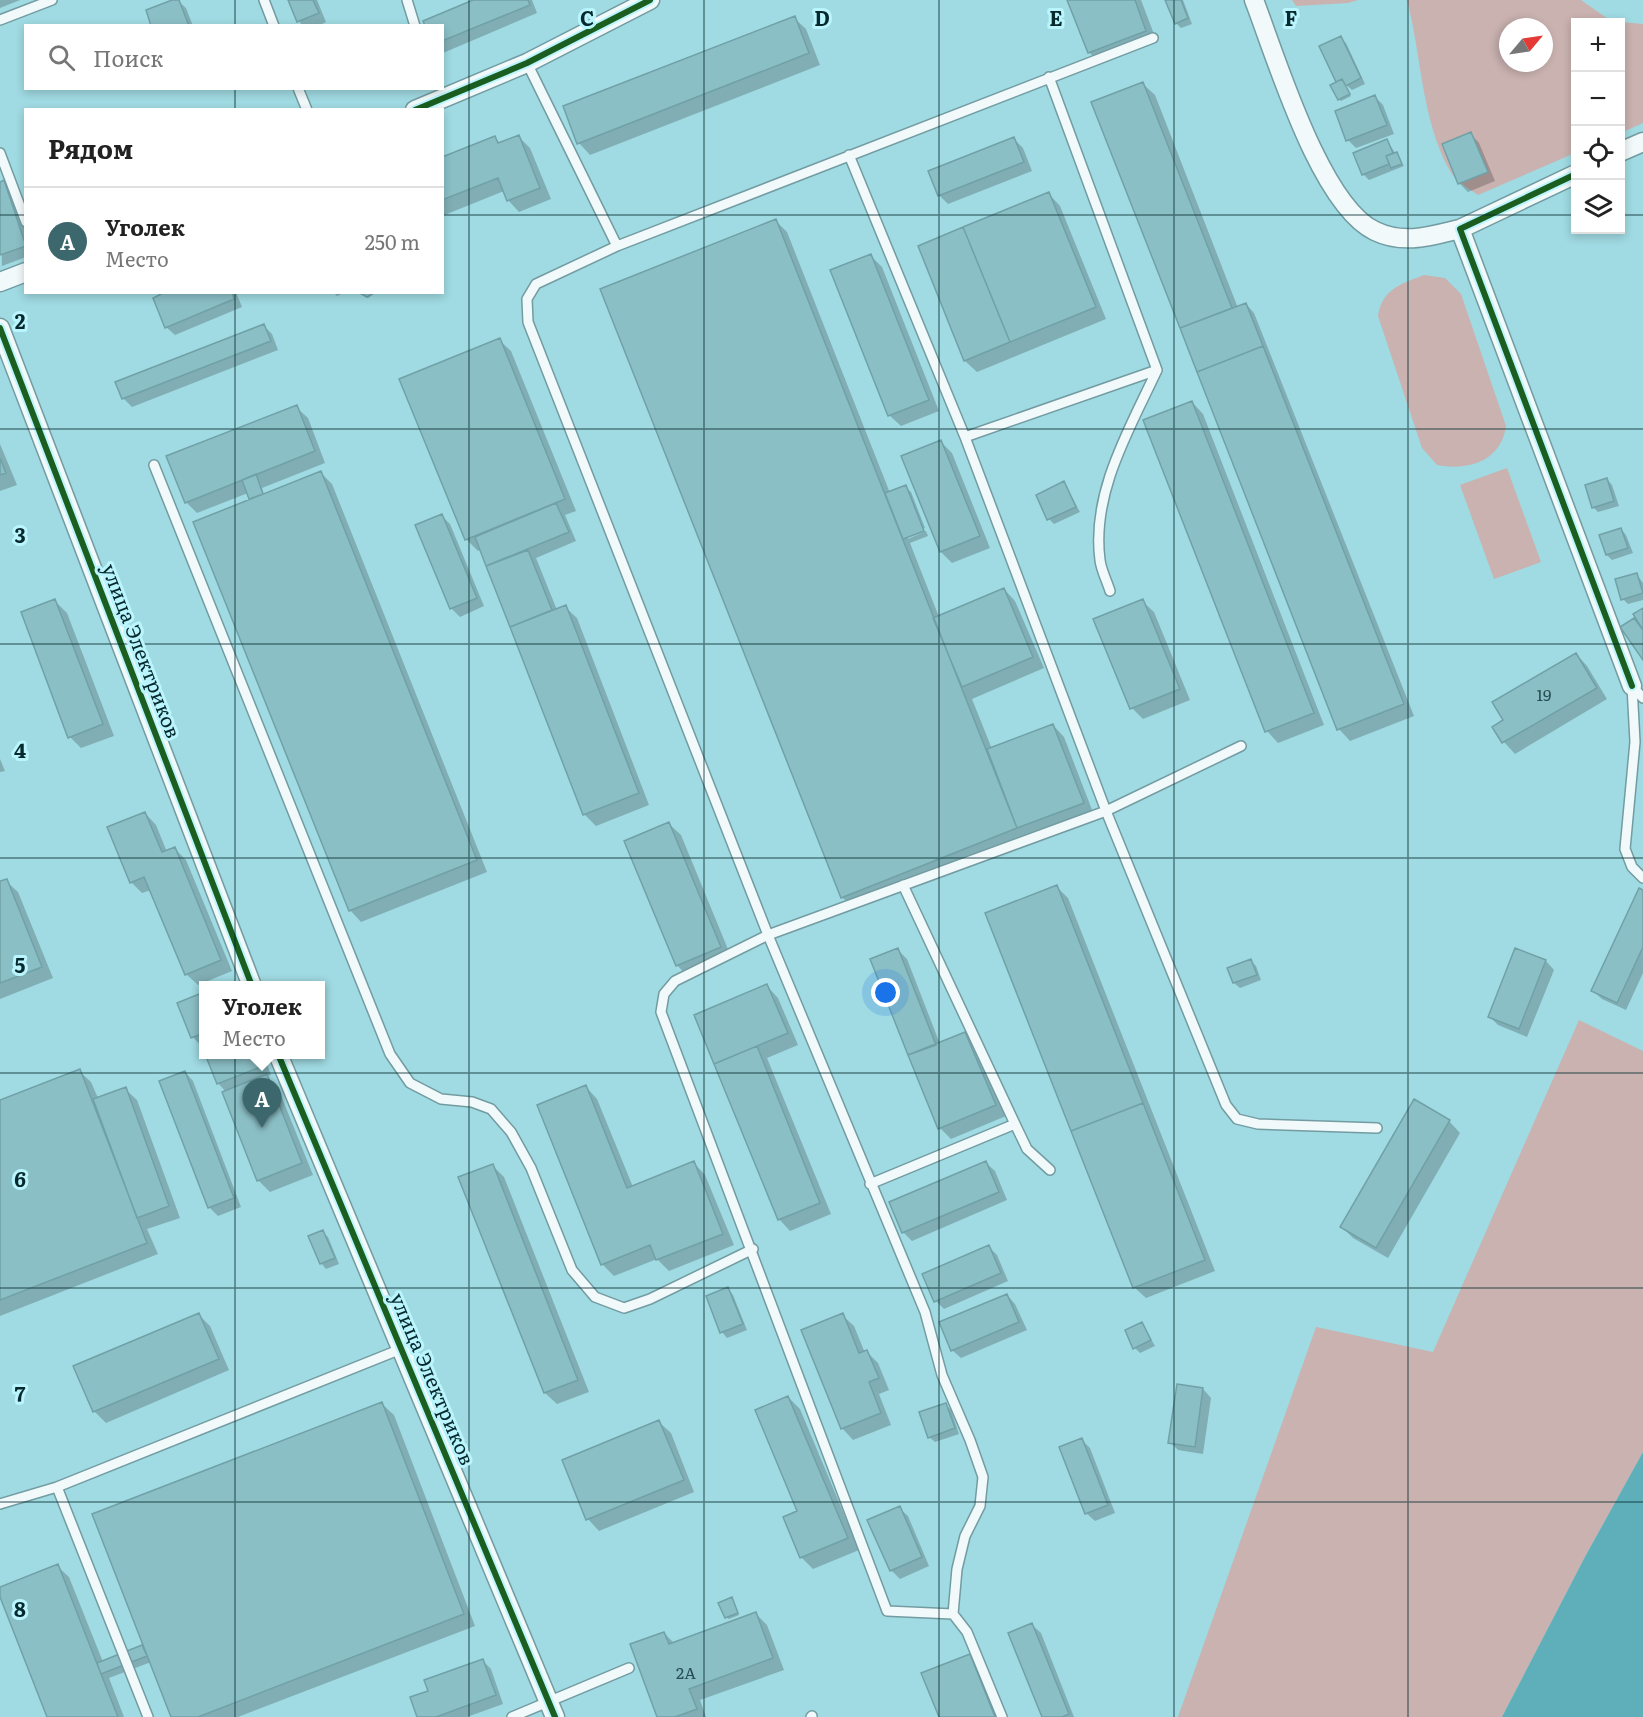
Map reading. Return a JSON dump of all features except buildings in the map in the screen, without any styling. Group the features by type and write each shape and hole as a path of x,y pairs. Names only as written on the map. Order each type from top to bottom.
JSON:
{"street":[{"path":"418,108 438,94 527,63 650,0"},
{"path":"1254,0 1316,158 1342,203 1375,231 1412,240 1460,229 1571,176"},
{"path":"1625,150 1643,142"},
{"path":"1460,229 1637,692"},
{"path":"0,282 24,273"},
{"name":"улица Электриков","path":"0,328 250,981"},
{"name":"улица Электриков","path":"280,1059 552,1710"}],"lane":[{"path":"0,20 52,0"},
{"path":"264,0 273,24"},
{"path":"406,0 414,24"},
{"path":"1002,1717 967,1632 953,1614 957,1569 965,1536 980,1506 982,1477 970,1440 942,1375 925,1312 768,935 528,322 526,299 536,285 616,246 1049,77 1153,39"},
{"path":"527,63 616,246"},
{"path":"1049,77 1158,370 1114,461 1100,519 1100,561 1110,591"},
{"path":"299,90 306,108"},
{"path":"0,153 24,217"},
{"path":"849,155 964,437 1106,811 1226,1105 1238,1119 1258,1124 1377,1128"},
{"path":"964,437 1158,370"},
{"path":"154,465 390,1054 410,1083 441,1100 472,1102 491,1109 531,1168 572,1270 596,1298 624,1308 650,1299 753,1250"},
{"path":"1637,692 1626,849 1632,867 1643,878"},
{"path":"953,1614 887,1611 753,1250 661,1012 664,994 675,981 768,935 1106,811 1241,746"},
{"path":"903,885 1015,1124 1028,1149 1050,1170"},
{"path":"870,1184 1015,1124"},
{"path":"0,1504 57,1487 401,1349"},
{"path":"57,1487 148,1717"},
{"path":"512,1717 552,1710 629,1668"}],"shaded area":[{"path":"1292,0 1358,0 1348,3 1296,6"},
{"path":"1407,0 1581,0 1607,18 1571,18 1571,155 1478,195 1450,171 1433,130"},
{"path":"1625,22 1643,24 1643,123 1625,131"},
{"path":"1424,275 1445,278 1461,294 1506,426 1498,448 1482,461 1472,465 1437,465 1422,448 1378,316 1380,307 1388,294 1400,285"},
{"path":"1507,468 1541,562 1494,579 1460,485"},
{"path":"1579,1020 1643,1051 1643,1452 1586,1555 1502,1717 1178,1717 1316,1327 1433,1352"}],"water":[{"path":"1643,1452 1643,1717 1502,1717 1586,1555"}],"cycle path":[{"path":"420,108 527,63 650,0"},
{"path":"1571,176 1460,229 1632,686"},
{"path":"0,328 250,981"},
{"path":"280,1059 555,1717"}],"place":[{"name":"Уголек","path":"262,1128"}]}
